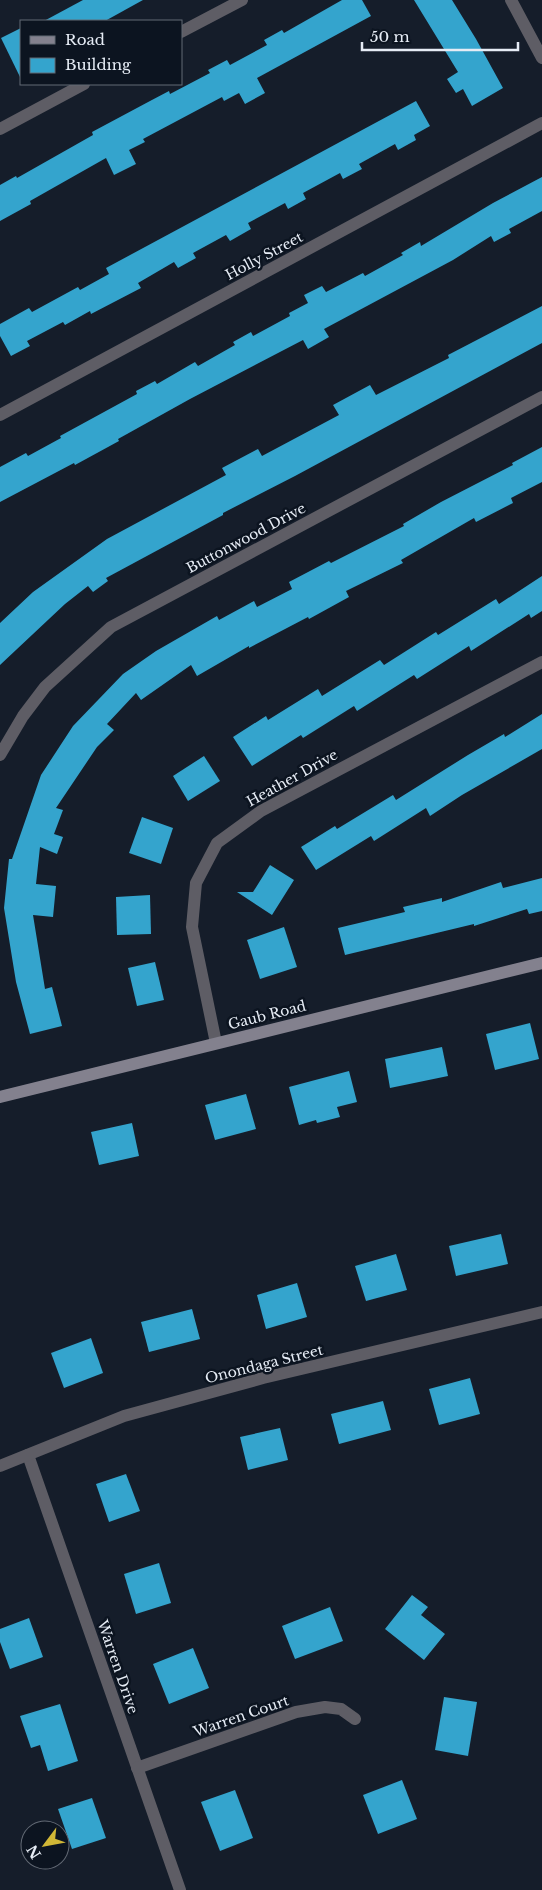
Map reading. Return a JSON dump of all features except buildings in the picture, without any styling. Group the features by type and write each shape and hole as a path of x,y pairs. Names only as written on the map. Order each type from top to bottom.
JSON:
{"street":[{"path":"182,31 242,0"},
{"path":"512,0 542,58"},
{"path":"0,129 82,85"},
{"name":"Holly Street","path":"0,415 542,123"},
{"name":"Buttonwood Drive","path":"1,753 23,716 45,687 111,627 542,397"},
{"name":"Heather Drive","path":"216,1042 192,926 196,884 217,843 261,811 542,662"},
{"name":"Gaub Road","path":"0,1097 216,1042 542,963"},
{"name":"Onondaga Street","path":"0,1466 124,1416 263,1378 542,1312"},
{"name":"Warren Drive","path":"28,1455 180,1890"},
{"name":"Warren Court","path":"137,1768 296,1712 325,1707 341,1710 355,1719"}]}
